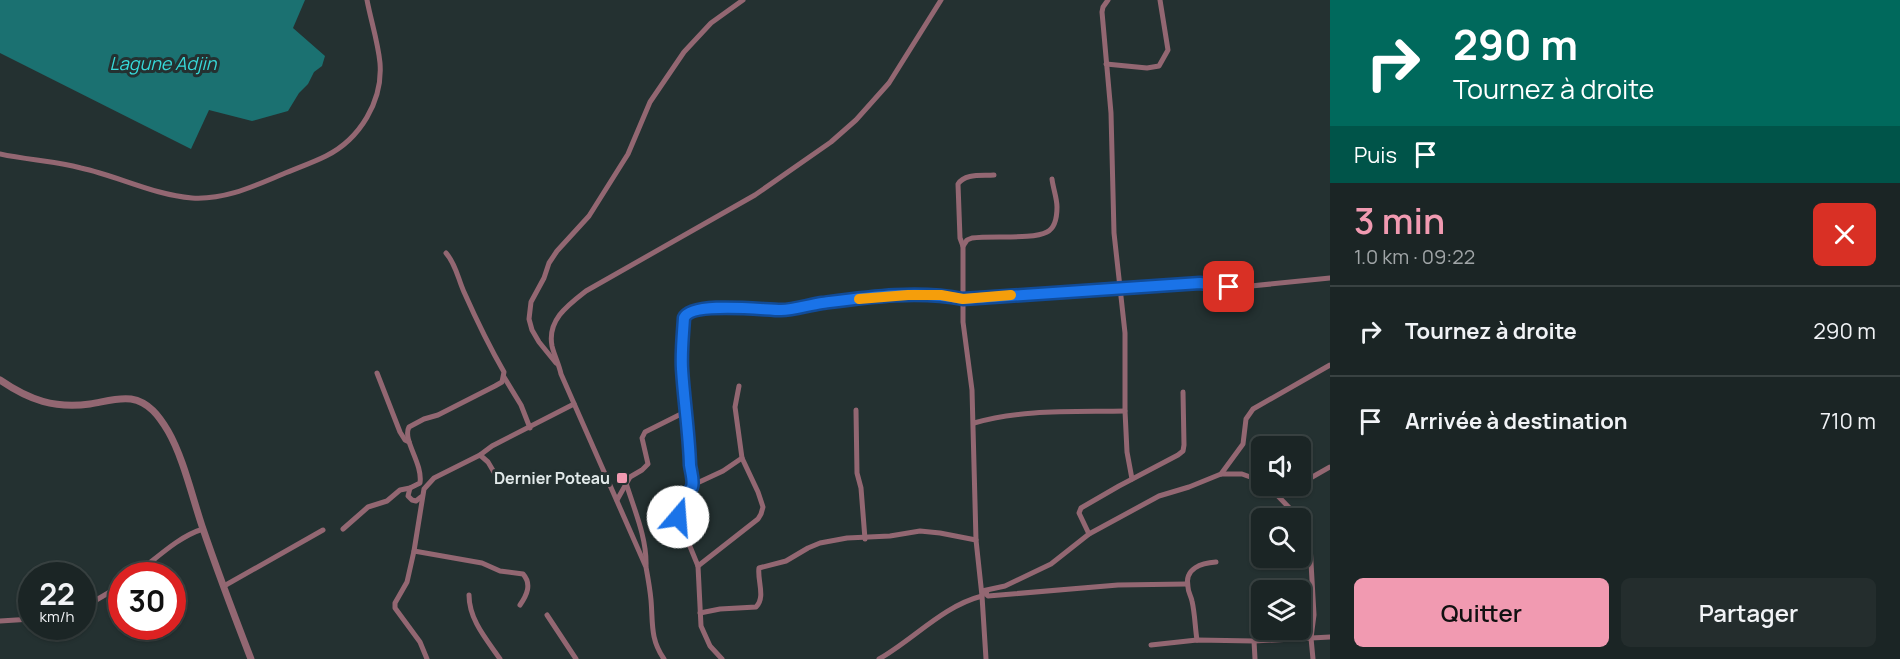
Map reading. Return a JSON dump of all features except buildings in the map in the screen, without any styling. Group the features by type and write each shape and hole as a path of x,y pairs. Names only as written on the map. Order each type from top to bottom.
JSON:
{"street":[{"path":"0,154 79,167 168,194 192,198 230,195 327,156 347,142 360,127 377,97 380,63 367,0"},
{"path":"559,366 539,342 529,319 531,302 549,263 595,207 628,154 650,102 684,52 711,23 743,0"},
{"path":"646,567 574,404 553,350 551,336 555,320 568,305 598,284 755,195 838,136 856,120 889,83 941,0"},
{"path":"1108,0 1102,7 1111,113 1114,233 1125,333 1125,411 1131,479"},
{"path":"1106,64 1147,68 1159,66 1168,50 1160,0"},
{"path":"986,659 984,593 976,540 972,390 963,322 963,246 960,238 958,184 966,177 994,175"},
{"path":"963,246 967,240 972,238 1022,236 1050,231 1055,222 1057,206 1052,179"},
{"path":"446,253 451,259 486,340 521,405 530,428"},
{"path":"722,659 710,645 701,626 698,566 673,505 690,491 693,485 682,366 684,318 690,311 755,308 783,310 843,300 908,295 941,295 963,299 1200,283 1241,287 1330,278"},
{"path":"1221,474 1243,444 1246,419 1253,409 1330,365"},
{"path":"377,373 400,432 409,442"},
{"path":"427,659 409,625 395,608 395,603 407,582 414,551 421,497 421,473 407,431 412,424 438,415 480,395 502,382 504,377"},
{"path":"0,380 24,396 41,402 82,405 129,399 149,407 158,416 173,441 250,659"},
{"path":"698,566 761,514 763,507 742,458 735,407 739,386"},
{"path":"1089,534 1079,513 1081,508 1183,451 1183,392"},
{"path":"344,529 368,507 387,501 400,490 421,487 492,446 574,404"},
{"path":"856,410 857,473 861,488 865,539"},
{"path":"974,423 996,417 1042,412 1125,411"},
{"path":"617,500 630,477 648,464 642,438 645,432 685,412"},
{"path":"480,455 488,462 501,484"},
{"path":"693,485 723,471 742,458"},
{"path":"1311,478 1330,467"},
{"path":"879,659 957,604 1005,586 1052,564 1089,534 1159,496 1221,474 1242,474 1251,477"},
{"path":"626,483 646,558 653,637 664,659"},
{"path":"410,488 408,495 412,500 416,501 421,497"},
{"path":"1278,496 1289,508"},
{"path":"150,562 165,550 203,529"},
{"path":"224,586 323,530"},
{"path":"700,613 720,609 756,607 761,599 759,568 786,561 820,543 920,531 976,540"},
{"path":"414,551 482,563 500,571 523,574 528,586 520,605"},
{"path":"1197,640 1192,600 1187,584 1196,566 1216,562"},
{"path":"1311,562 1314,615 1311,638 1313,659"},
{"path":"984,593 988,596 1118,585 1187,584"},
{"path":"469,595 469,603 477,625 500,659"},
{"path":"547,615 576,659"},
{"path":"0,621 18,620"},
{"path":"1311,638 1330,637"},
{"path":"1151,645 1197,640 1273,640"},
{"path":"1254,641 1255,659"}],"water":[{"name":"Lagune Adjin","path":"0,0 305,0 293,28 325,56 322,66 314,72 288,111 252,121 209,110 191,149 0,53"}],"slow traffic":[{"path":"859,299 908,295 941,295 963,299 1011,295"}],"place":[{"name":"Dernier Poteau","path":"622,478"}],"route":[{"path":"678,517 674,502 690,491 693,485 682,366 684,318 690,311 755,308 783,310 843,300 908,295 941,295 963,299 1200,283 1229,287"}]}
